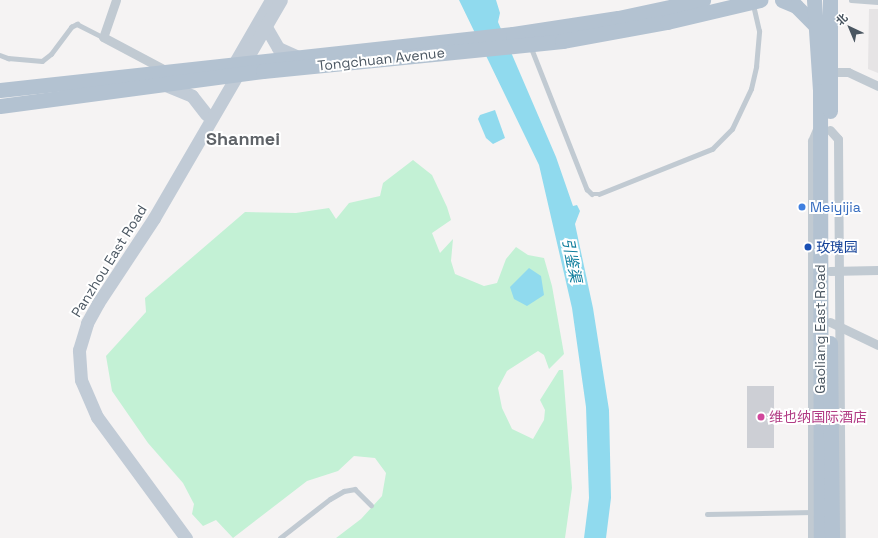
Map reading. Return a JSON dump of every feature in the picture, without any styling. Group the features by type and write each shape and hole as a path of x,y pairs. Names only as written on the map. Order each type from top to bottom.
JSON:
{"main road":[{"name":"Panzhou East Road","path":"186,538 98,417 82,380 79,350 87,323 98,303 154,218 237,69 271,0"},
{"name":"Panzhou East Road","path":"177,538 88,414 76,390 71,352 77,328 85,312 157,199 206,114 266,27 281,0"},
{"name":"Tongchuan Avenue","path":"522,39 703,0"},
{"path":"782,0 796,6 815,25"},
{"name":"Gaoliang East Road","path":"814,0 815,25 825,91 824,127 816,221 815,285 825,323 835,429 836,488 832,538"},
{"name":"Gaoliang East Road","path":"825,91 830,72 830,0"},
{"name":"Tongchuan Avenue","path":"0,106 165,77 522,39 585,38 756,1"},
{"path":"266,27 278,48 298,57"},
{"name":"Tongchuan Avenue","path":"237,69 298,57 463,45"},
{"path":"165,77 192,96 206,114"},
{"name":"Tongchuan Avenue","path":"0,90 141,81"},
{"name":"Gaoliang East Road","path":"821,538 816,512 825,323 834,271 824,127"}],"street":[{"path":"116,0 103,36 165,77"},
{"path":"830,72 848,72 878,86"},
{"path":"834,271 878,270"},
{"path":"825,323 878,345"},
{"path":"836,488 841,538"},
{"path":"812,538 816,512"}],"lane":[{"path":"851,0 878,2"},
{"path":"522,39 587,189 592,194 599,194 712,149 732,130 751,89 756,67 759,31 756,1"},
{"path":"0,55 8,58 42,61 51,54 71,27 78,24 103,36"},
{"path":"280,538 330,499 344,491 355,489 370,506"},
{"path":"707,514 816,512"}],"shaded area":[{"path":"869,9 878,9 878,73 868,69"}],"green space":[{"path":"413,160 432,175 447,207 451,220 432,233 440,253 453,239 451,261 455,274 484,286 497,283 506,259 516,247 528,255 544,258 552,286 564,354 549,369 544,355 538,351 507,371 498,388 502,408 512,429 533,439 544,420 545,410 540,400 559,370 563,370 572,488 565,538 336,538 361,519 382,496 386,473 375,458 354,456 338,471 307,481 233,538 216,520 203,526 192,514 194,504 183,483 148,443 112,391 106,356 146,312 145,298 245,212 296,213 329,208 336,219 349,203 380,196 383,183"}],"water":[{"name":"引鉴渠","path":"459,0 496,0 500,13 498,22 556,157 573,206 577,205 580,211 575,224 593,308 609,410 611,498 606,538 584,538 589,498 586,407 572,308 539,165"},
{"path":"495,110 505,138 493,144 486,138 478,119 480,115"},
{"path":"529,268 541,276 544,295 527,306 514,299 510,287"}],"building":[{"name":"维也纳国际酒店","path":"747,386 774,386 774,448 747,448"}],"place":[{"name":"Meiyijia","path":"802,207"},
{"name":"玫瑰园","path":"808,247"},
{"name":"维也纳国际酒店","path":"761,417"}],"district":[{"name":"Shanmei","path":"243,139"}]}
